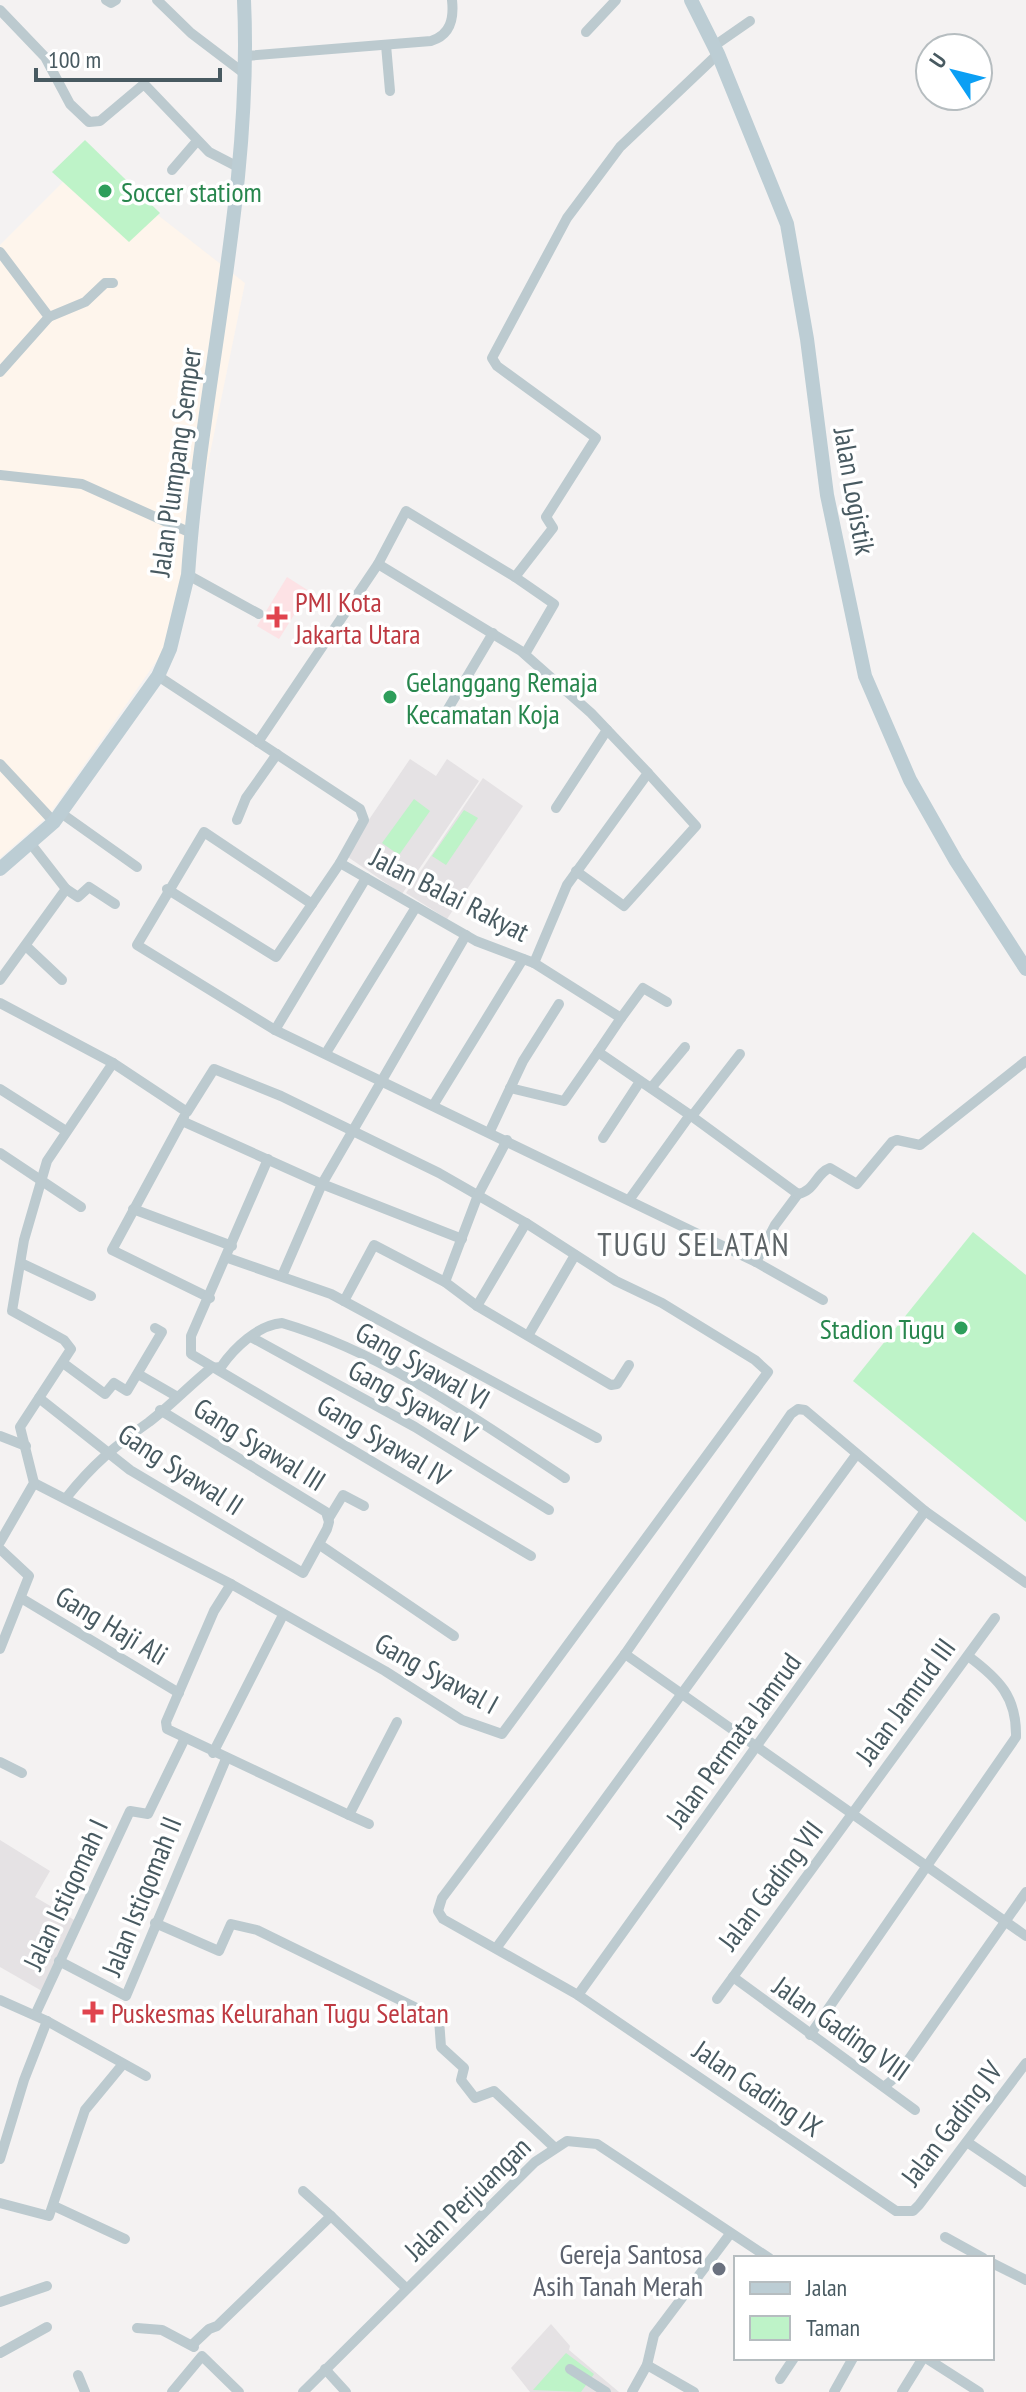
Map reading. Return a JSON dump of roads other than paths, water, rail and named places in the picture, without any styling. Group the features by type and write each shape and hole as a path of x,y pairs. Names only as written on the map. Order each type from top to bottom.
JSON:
{"main road":[{"name":"Jalan Plumpang Semper","path":"0,869 58,818 158,676 170,649 188,575 240,168 246,56 244,0"},
{"name":"Jalan Logistik","path":"691,0 716,50 787,224 807,339 827,495 865,676 910,780 956,861 1026,969"}],"street":[{"path":"106,0 116,0"},
{"path":"157,0 191,33 245,74"},
{"path":"246,56 441,38 451,24 452,0"},
{"path":"586,32 616,0"},
{"path":"0,10 45,57 70,104 93,125 144,84 197,141 218,159 240,168"},
{"path":"517,577 553,528 546,517 596,438 497,366 492,358 521,300 576,206 620,147 716,50 750,21"},
{"path":"386,45 390,91"},
{"path":"172,170 197,141"},
{"path":"0,252 49,317"},
{"path":"0,372 49,317 85,302 105,283 113,283"},
{"path":"0,475 82,484 191,533"},
{"path":"258,742 378,564 408,511 517,577 554,604 525,654"},
{"path":"378,564 525,654 607,730 696,826 624,906 576,871"},
{"path":"188,575 259,614"},
{"path":"442,719 493,633"},
{"name":"Jalan Balai Rakyat","path":"158,676 364,815 340,863 466,935 529,961 576,871 648,773"},
{"path":"556,808 607,730"},
{"path":"237,820 246,798 277,754"},
{"path":"0,764 58,818 137,867"},
{"path":"312,904 207,831 202,834 167,889 137,946 275,1030 490,1131 756,1262 823,1300"},
{"path":"31,844 66,889 78,897 89,887 115,904"},
{"path":"167,889 275,957 340,863"},
{"path":"275,1030 366,878"},
{"path":"0,980 27,947 66,889"},
{"path":"326,1053 416,907"},
{"path":"282,1276 322,1184 466,935"},
{"path":"27,947 62,980"},
{"path":"434,1104 529,961 621,1018"},
{"path":"510,1088 564,1101 643,988 667,1002"},
{"path":"0,1003 113,1063 185,1116 268,1159 322,1184 462,1239"},
{"path":"490,1131 531,1047 559,1004"},
{"path":"651,1088 685,1047"},
{"path":"598,1052 639,1083 691,1115 798,1194"},
{"path":"629,1200 740,1054"},
{"path":"756,1262 775,1225 798,1194 811,1189 825,1169 830,1168 857,1184 892,1142 897,1140 920,1145 1026,1061"},
{"path":"0,1312 7,1314 12,1311 41,1177 66,1131 113,1063"},
{"path":"210,1298 112,1250 214,1069 353,1131 478,1195 575,1255 529,1334"},
{"path":"603,1138 639,1083"},
{"path":"0,1089 66,1131"},
{"path":"445,1282 478,1195 507,1140"},
{"path":"0,1153 41,1177 81,1207"},
{"path":"211,1368 191,1354 188,1344 228,1258 268,1159"},
{"path":"133,1209 232,1246"},
{"path":"477,1306 526,1223"},
{"path":"344,1301 373,1245 445,1282 477,1306 611,1385 617,1384 629,1365"},
{"name":"Gang Syawal I","path":"34,1483 231,1584 385,1671 462,1720 504,1733 765,1377 767,1369 662,1303 616,1281 575,1255"},
{"path":"228,1258 344,1301 597,1438"},
{"path":"21,1263 91,1296"},
{"path":"0,1542 34,1483 20,1427 71,1352 68,1343 12,1311"},
{"name":"Gang Syawal VI","path":"251,1337 273,1324 298,1328 445,1400 565,1478"},
{"path":"63,1363 105,1394 114,1383 127,1391 142,1361 162,1332 155,1328"},
{"path":"66,1498 107,1451 211,1368 221,1367 232,1351 251,1337"},
{"name":"Gang Syawal V","path":"251,1337 415,1427 549,1510"},
{"name":"Gang Syawal IV","path":"211,1368 531,1556"},
{"path":"138,1374 176,1396"},
{"name":"Gang Syawal II","path":"39,1398 130,1470 303,1573 320,1545"},
{"path":"1026,1583 925,1511 805,1410 798,1409 791,1414 625,1654 760,1746 1026,1936"},
{"name":"Gang Syawal III","path":"160,1410 326,1512 329,1520"},
{"path":"0,1436 26,1446"},
{"path":"497,1947 856,1455"},
{"path":"364,1506 343,1495 320,1545 454,1636"},
{"name":"Jalan Permata Jamrud","path":"578,1995 760,1746 925,1511"},
{"path":"0,1549 29,1576 0,1649"},
{"path":"231,1584 214,1611 166,1725 213,1753 369,1824"},
{"name":"Gang Haji Ali","path":"21,1598 179,1693"},
{"path":"213,1753 283,1615"},
{"name":"Jalan Jamrud III","path":"854,1813 995,1618"},
{"name":"Jalan Gading IX","path":"625,1654 442,1898 438,1911 443,1919 578,1995 896,2211 913,2211"},
{"path":"810,2035 929,1868 1016,1737 1013,1705 1006,1689 998,1678 968,1656"},
{"path":"349,1815 397,1722"},
{"name":"Jalan Istiqomah I","path":"35,2015 130,1811 148,1814 185,1738"},
{"name":"Jalan Istiqomah II","path":"59,1961 126,1996 138,1974 155,1923 226,1759"},
{"path":"0,1762 22,1773"},
{"name":"Jalan Gading VII","path":"717,1999 737,1981 854,1813"},
{"path":"885,2086 897,2076 1026,1892"},
{"path":"155,1923 219,1951 231,1924 257,1930 439,2019 441,2047 464,2068 461,2080 475,2098 494,2091 554,2147"},
{"name":"Jalan Gading VIII","path":"737,1981 915,2110"},
{"path":"0,2000 47,2021 146,2076"},
{"path":"0,2159 24,2080 47,2021"},
{"name":"Jalan Gading IV","path":"913,2211 1026,2063"},
{"path":"0,2203 49,2216 85,2110 123,2064"},
{"name":"Jalan Perjuangan","path":"303,2392 406,2288 554,2147 567,2141 597,2144 766,2256"},
{"path":"967,2142 1026,2182"},
{"path":"303,2191 406,2288"},
{"path":"54,2206 125,2239"},
{"path":"192,2345 209,2329 217,2326 331,2216"},
{"path":"632,2392 647,2365 654,2335 730,2234"},
{"path":"945,2237 979,2256"},
{"path":"994,2264 1026,2280"},
{"path":"0,2302 47,2286"},
{"path":"0,2353 47,2327"},
{"path":"137,2328 162,2330 192,2345 239,2392"},
{"path":"172,2392 202,2356"},
{"path":"780,2379 793,2360"},
{"path":"834,2392 852,2360"},
{"path":"902,2392 923,2360"},
{"path":"927,2360 979,2392"},
{"path":"647,2365 694,2392"},
{"path":"325,2369 346,2392"},
{"path":"570,2369 606,2392"},
{"path":"78,2375 85,2392"}],"place":[{"name":"Soccer statiom","path":"105,191"},
{"name":"PMI Kota Jakarta Utara","path":"277,617"},
{"name":"Gelanggang Remaja Kecamatan Koja","path":"390,697"},
{"name":"Stadion Tugu","path":"961,1328"},
{"name":"Puskesmas Kelurahan Tugu Selatan","path":"93,2012"},
{"name":"Gereja Santosa Asih Tanah Merah","path":"719,2269"}],"district":[{"name":"TUGU SELATAN","path":"694,1244"}]}
